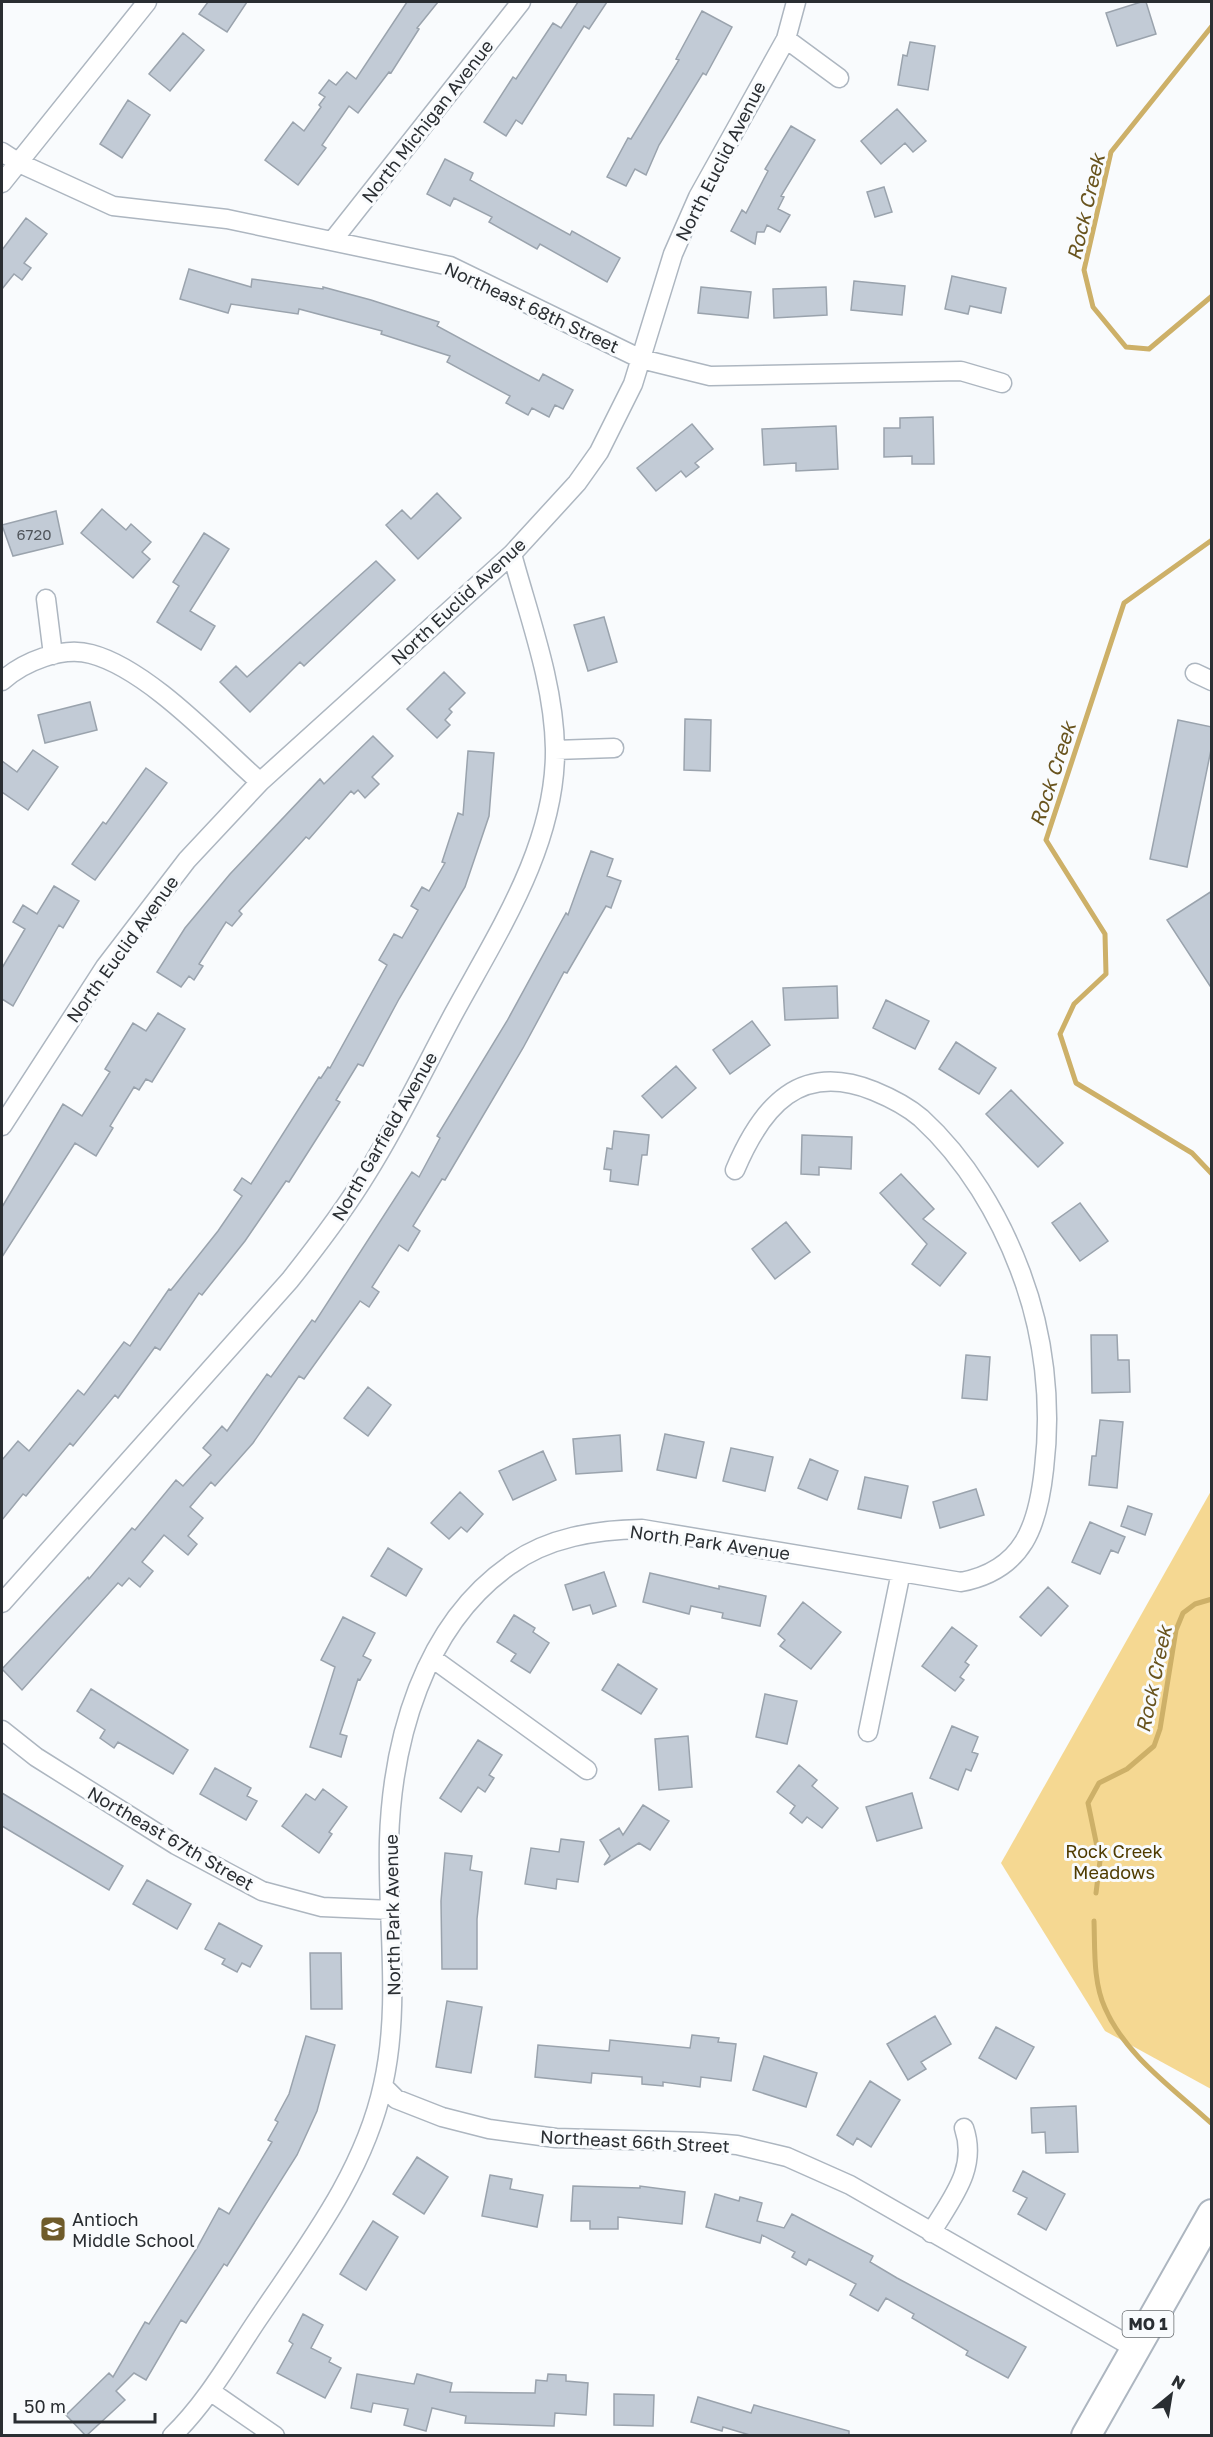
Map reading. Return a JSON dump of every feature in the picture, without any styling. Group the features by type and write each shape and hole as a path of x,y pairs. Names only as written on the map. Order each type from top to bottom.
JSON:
{"main road":[{"name":"MO 1","path":"1086,2436 1212,2214"}],"street":[{"path":"2,183 147,2"},
{"name":"North Michigan Avenue","path":"333,240 521,2"},
{"name":"North Euclid Avenue","path":"2,1125 105,967 146,910 187,860 260,782 512,554 577,483 599,452 618,419 641,359 673,254 698,196 786,39 796,2"},
{"path":"786,39 839,78"},
{"name":"Northeast 68th Street","path":"2,152 19,163 113,206 227,219 450,266 641,359 710,376 961,371 1002,383"},
{"name":"North Garfield Avenue","path":"2,1603 290,1280 331,1228 368,1173 516,899 538,843 549,804 555,750 544,671 512,554"},
{"path":"46,599 53,655"},
{"path":"2,681 29,663 53,655 91,654 140,679 260,782"},
{"path":"1195,673 1212,681"},
{"path":"555,750 614,748"},
{"name":"North Park Avenue","path":"172,2436 210,2391 340,2194 368,2135 383,2086 393,2030 389,1841 394,1786 409,1714 432,1658 465,1608 510,1564 566,1538 596,1532 642,1528 961,1582 985,1575 1016,1554 1035,1522 1047,1449 1047,1404 1043,1360 1034,1314 1014,1254 986,1198 962,1164 931,1129 901,1104 858,1085 834,1080 796,1088 779,1099 747,1141 735,1170"},
{"path":"868,1731 901,1572"},
{"path":"432,1658 587,1770"},
{"name":"Northeast 67th Street","path":"2,1730 36,1757 176,1845 262,1891 322,1907 391,1910"},
{"name":"Northeast 66th Street","path":"383,2086 396,2099 442,2117 489,2129 556,2138 737,2145 787,2157 850,2186 1134,2348"},
{"path":"931,2233 968,2166 969,2142 964,2128"},
{"path":"210,2391 275,2436"}],"green space":[{"name":"Rock Creek Meadows","path":"1211,1491 1211,2089 1105,2031 1001,1863"}],"building":[{"path":"208,2 247,2 227,32 199,14"},
{"path":"407,2 438,2 417,28 419,29 391,73 389,72 358,113 349,106 322,145 326,148 298,185 265,160 293,122 304,131 321,107 319,105 325,97 319,93 329,80 336,85 347,72 356,79"},
{"path":"578,2 607,2 589,29 584,26 522,124 516,120 506,136 484,122 513,77 516,79 553,23 561,28"},
{"path":"1146,2 1156,34 1117,46 1106,13"},
{"path":"702,11 732,27 706,75 703,73 659,145 646,175 635,169 626,186 607,177 628,138 631,139 679,60 676,59"},
{"path":"183,33 204,50 170,91 149,74"},
{"path":"910,42 935,46 928,90 898,85 903,55 907,56"},
{"path":"128,100 150,115 122,158 100,144"},
{"path":"897,109 926,141 913,152 905,143 881,164 861,141"},
{"path":"791,126 815,140 781,196 784,197 778,209 790,215 780,232 767,225 764,232 757,232 755,244 731,231 742,210 746,213 768,171 765,169"},
{"path":"445,159 473,173 470,180 570,235 572,231 620,258 607,282 540,244 537,249 489,222 492,217 454,198 450,206 427,194"},
{"path":"884,187 892,212 875,217 867,192"},
{"path":"26,218 47,234 24,263 31,268 22,280 14,274 2,289 2,250"},
{"path":"189,269 251,287 252,279 323,289 323,287 371,300 439,322 437,326 539,381 543,374 573,390 563,409 555,405 549,417 532,408 528,415 506,403 510,396 447,362 450,356 381,334 382,331 299,309 298,314 231,304 228,313 180,299"},
{"path":"952,276 1006,288 1001,313 970,306 968,314 945,309"},
{"path":"854,281 905,286 902,315 851,310"},
{"path":"701,287 751,292 748,318 698,313"},
{"path":"826,287 827,315 774,318 773,289"},
{"path":"933,417 934,464 912,464 912,456 884,457 884,428 900,428 900,418"},
{"path":"692,424 713,449 695,463 699,467 686,477 681,471 656,491 637,468"},
{"path":"836,426 838,469 796,471 796,463 764,465 762,429"},
{"path":"437,493 461,518 418,559 386,525 402,510 411,519"},
{"path":"102,509 126,530 131,524 151,542 142,552 150,559 133,578 81,533"},
{"path":"56,511 63,544 13,556 2,525"},
{"path":"204,533 229,549 190,611 215,626 201,650 157,622 179,586 173,582"},
{"path":"376,561 395,580 304,666 300,662 250,712 220,682 236,666 247,677"},
{"path":"604,617 617,662 588,671 574,625"},
{"path":"444,672 465,693 449,709 452,712 445,720 450,725 437,738 407,709"},
{"path":"90,702 97,730 45,743 38,715"},
{"path":"685,719 711,720 710,771 684,770"},
{"path":"1178,720 1212,727 1212,745 1187,867 1150,859"},
{"path":"373,736 393,756 372,777 379,784 365,798 358,790 354,794 351,791 309,839 306,837 239,911 242,914 232,926 226,922 199,964 203,966 194,980 189,976 181,987 157,972 185,928 230,874 320,779 324,784"},
{"path":"33,750 58,767 28,810 2,792 2,761 17,772"},
{"path":"468,751 494,753 489,816 465,887 399,999 363,1066 358,1064 336,1100 340,1102 289,1182 286,1181 245,1241 202,1295 199,1293 160,1350 155,1347 118,1398 115,1395 73,1446 70,1443 26,1496 23,1494 2,1520 2,1460 18,1441 29,1451 78,1390 84,1395 124,1342 130,1346 169,1289 171,1290 218,1231 242,1196 234,1190 242,1178 251,1184 319,1077 321,1078 328,1067 330,1068 387,965 379,960 394,934 402,938 418,910 411,906 422,887 429,891 445,863 442,862 458,813 463,815"},
{"path":"146,768 167,783 95,880 72,864 103,822 106,824"},
{"path":"591,851 613,859 607,876 621,881 611,908 606,906 567,973 564,972 523,1048 445,1180 442,1179 413,1226 420,1231 408,1251 399,1245 372,1287 379,1292 369,1307 360,1301 304,1379 299,1376 253,1443 215,1486 211,1482 190,1507 203,1518 188,1536 197,1544 188,1555 164,1535 142,1562 153,1571 140,1587 129,1578 122,1586 118,1583 22,1690 2,1669 88,1577 89,1579 132,1528 135,1530 176,1480 183,1486 211,1455 203,1448 222,1426 227,1431 267,1374 271,1377 312,1320 315,1322 412,1172 419,1177 440,1138 437,1136 507,1021 566,913 568,915"},
{"path":"54,886 79,901 63,928 59,925 13,1006 2,999 2,968 25,929 13,922 23,905 37,914"},
{"path":"1212,891 1212,989 1167,920"},
{"path":"837,986 838,1018 785,1020 783,988"},
{"path":"886,1000 929,1021 915,1049 873,1028"},
{"path":"158,1013 185,1029 152,1082 146,1079 139,1090 134,1087 110,1126 113,1128 96,1156 75,1143 2,1257 2,1207 63,1104 82,1116 110,1072 105,1069 133,1023 146,1031"},
{"path":"752,1021 770,1045 730,1074 713,1050"},
{"path":"956,1042 996,1068 979,1094 939,1069"},
{"path":"676,1066 696,1088 662,1118 642,1096"},
{"path":"1011,1090 1063,1143 1038,1167 986,1114"},
{"path":"614,1131 649,1135 647,1155 642,1155 638,1185 610,1181 611,1170 604,1169 607,1148 612,1149"},
{"path":"802,1135 852,1137 851,1169 819,1167 819,1175 801,1174"},
{"path":"901,1174 934,1209 923,1219 966,1253 940,1286 912,1264 927,1244 880,1193"},
{"path":"1080,1203 1108,1241 1080,1261 1052,1223"},
{"path":"786,1222 810,1252 775,1279 752,1249"},
{"path":"1091,1335 1117,1335 1118,1360 1129,1360 1130,1392 1092,1393"},
{"path":"966,1355 990,1357 987,1400 962,1398"},
{"path":"368,1387 391,1405 368,1436 344,1418"},
{"path":"1100,1420 1123,1422 1117,1488 1089,1485 1092,1456 1096,1456"},
{"path":"665,1434 704,1442 696,1478 657,1470"},
{"path":"620,1435 622,1471 576,1474 573,1439"},
{"path":"731,1448 773,1457 765,1491 723,1481"},
{"path":"543,1451 556,1480 513,1500 499,1471"},
{"path":"810,1459 838,1471 827,1500 798,1488"},
{"path":"865,1477 908,1486 901,1518 858,1509"},
{"path":"976,1489 984,1515 940,1528 933,1502"},
{"path":"460,1492 483,1514 467,1532 461,1527 449,1539 431,1523"},
{"path":"1128,1506 1152,1514 1145,1535 1121,1526"},
{"path":"1090,1522 1125,1537 1118,1553 1111,1550 1100,1574 1072,1562"},
{"path":"388,1548 422,1569 406,1596 371,1576"},
{"path":"604,1572 616,1606 593,1614 590,1605 573,1610 565,1585"},
{"path":"650,1573 719,1589 719,1586 766,1596 760,1626 722,1618 723,1613 691,1606 689,1614 643,1602"},
{"path":"1048,1587 1068,1606 1041,1636 1020,1617"},
{"path":"803,1602 841,1632 811,1669 780,1646 785,1640 778,1634"},
{"path":"514,1615 535,1628 533,1632 549,1643 530,1673 511,1661 516,1654 497,1642"},
{"path":"343,1617 375,1633 363,1656 371,1660 360,1680 358,1679 340,1734 347,1736 341,1757 310,1747 335,1667 321,1660"},
{"path":"952,1627 977,1646 965,1662 969,1665 960,1677 964,1680 955,1691 922,1666"},
{"path":"618,1664 657,1689 641,1714 602,1690"},
{"path":"91,1689 188,1750 173,1774 118,1742 114,1748 100,1738 105,1730 77,1711"},
{"path":"765,1694 797,1701 787,1744 756,1737"},
{"path":"952,1726 978,1737 972,1752 978,1754 971,1771 966,1769 958,1790 930,1778"},
{"path":"688,1736 692,1787 659,1790 655,1739"},
{"path":"478,1740 502,1755 489,1775 494,1778 485,1792 478,1787 461,1812 440,1798"},
{"path":"799,1765 817,1780 812,1786 838,1808 822,1828 807,1817 802,1823 790,1813 795,1806 777,1792"},
{"path":"215,1768 251,1788 247,1796 257,1801 246,1820 200,1794"},
{"path":"323,1789 347,1807 329,1832 332,1834 319,1853 282,1826 306,1794 315,1800"},
{"path":"2,1793 123,1866 109,1890 2,1826"},
{"path":"912,1793 922,1828 877,1841 866,1807"},
{"path":"643,1805 669,1821 650,1850 639,1843 604,1865 610,1856 600,1840 619,1828 623,1835"},
{"path":"561,1839 584,1842 578,1882 557,1879 556,1889 525,1884 531,1848 559,1852"},
{"path":"445,1853 472,1856 470,1870 482,1872 477,1919 477,1969 442,1969 441,1901"},
{"path":"147,1880 191,1904 177,1929 133,1904"},
{"path":"219,1923 262,1946 250,1967 242,1963 237,1972 222,1964 225,1959 205,1949"},
{"path":"310,1953 341,1953 342,2009 311,2009"},
{"path":"447,2001 482,2007 471,2073 436,2067"},
{"path":"935,2016 951,2044 921,2062 926,2069 908,2080 887,2044"},
{"path":"996,2027 1034,2047 1016,2079 979,2058"},
{"path":"692,2035 719,2038 718,2042 736,2044 731,2081 701,2077 700,2087 663,2082 663,2086 642,2084 642,2077 592,2073 591,2083 535,2077 538,2045 609,2051 610,2040 690,2048"},
{"path":"306,2036 335,2045 317,2111 297,2155 227,2266 224,2264 186,2323 181,2320 146,2380 134,2373 116,2391 125,2400 86,2436 66,2415 109,2373 113,2377 145,2322 149,2324 197,2248 219,2208 229,2214 272,2142 268,2140 278,2122 275,2120 289,2094"},
{"path":"764,2056 817,2073 806,2107 753,2090"},
{"path":"870,2081 900,2100 871,2147 857,2138 853,2145 837,2135"},
{"path":"1076,2106 1078,2152 1046,2153 1045,2132 1032,2133 1031,2108"},
{"path":"417,2157 448,2177 424,2214 393,2194"},
{"path":"1023,2171 1065,2194 1046,2230 1018,2214 1027,2198 1013,2191"},
{"path":"490,2175 512,2179 510,2189 543,2195 537,2227 482,2216"},
{"path":"573,2186 640,2188 640,2186 685,2192 682,2224 618,2217 618,2229 590,2229 590,2221 571,2221"},
{"path":"715,2194 739,2201 740,2197 762,2203 757,2221 784,2228 792,2214 873,2256 870,2262 897,2278 1026,2347 1008,2378 966,2355 968,2351 912,2318 914,2314 886,2298 878,2311 850,2295 856,2284 809,2259 806,2265 792,2257 795,2252 762,2235 760,2243 706,2227"},
{"path":"373,2221 398,2237 366,2290 340,2274"},
{"path":"303,2314 323,2325 311,2348 331,2358 329,2362 341,2368 325,2398 277,2373 293,2344 289,2341"},
{"path":"357,2374 414,2384 417,2374 452,2383 450,2392 535,2393 536,2380 547,2381 548,2374 566,2375 566,2381 588,2383 586,2415 555,2413 554,2426 465,2423 466,2416 432,2408 426,2431 404,2425 408,2409 373,2403 371,2412 351,2408"},
{"path":"614,2394 654,2395 653,2426 614,2425"},
{"path":"698,2397 751,2413 754,2405 849,2431 849,2436 753,2436 723,2427 722,2431 691,2422"}],"waterway":[{"name":"Rock Creek","path":"1212,26 1111,152 1084,270 1093,307 1126,347 1149,349 1212,296"},
{"name":"Rock Creek","path":"1212,540 1124,603 1046,840 1105,934 1106,974 1074,1004 1060,1034 1076,1083 1192,1153 1212,1174"},
{"name":"Rock Creek","path":"1096,1893 1100,1861 1088,1803 1099,1783 1127,1769 1154,1746 1160,1729 1176,1630 1183,1613 1195,1604 1212,1599"},
{"name":"Rock Creek","path":"1094,1921 1098,1987 1114,2025 1138,2056 1211,2123"}],"place":[{"name":"Antioch Middle School","path":"53,2229"}]}
